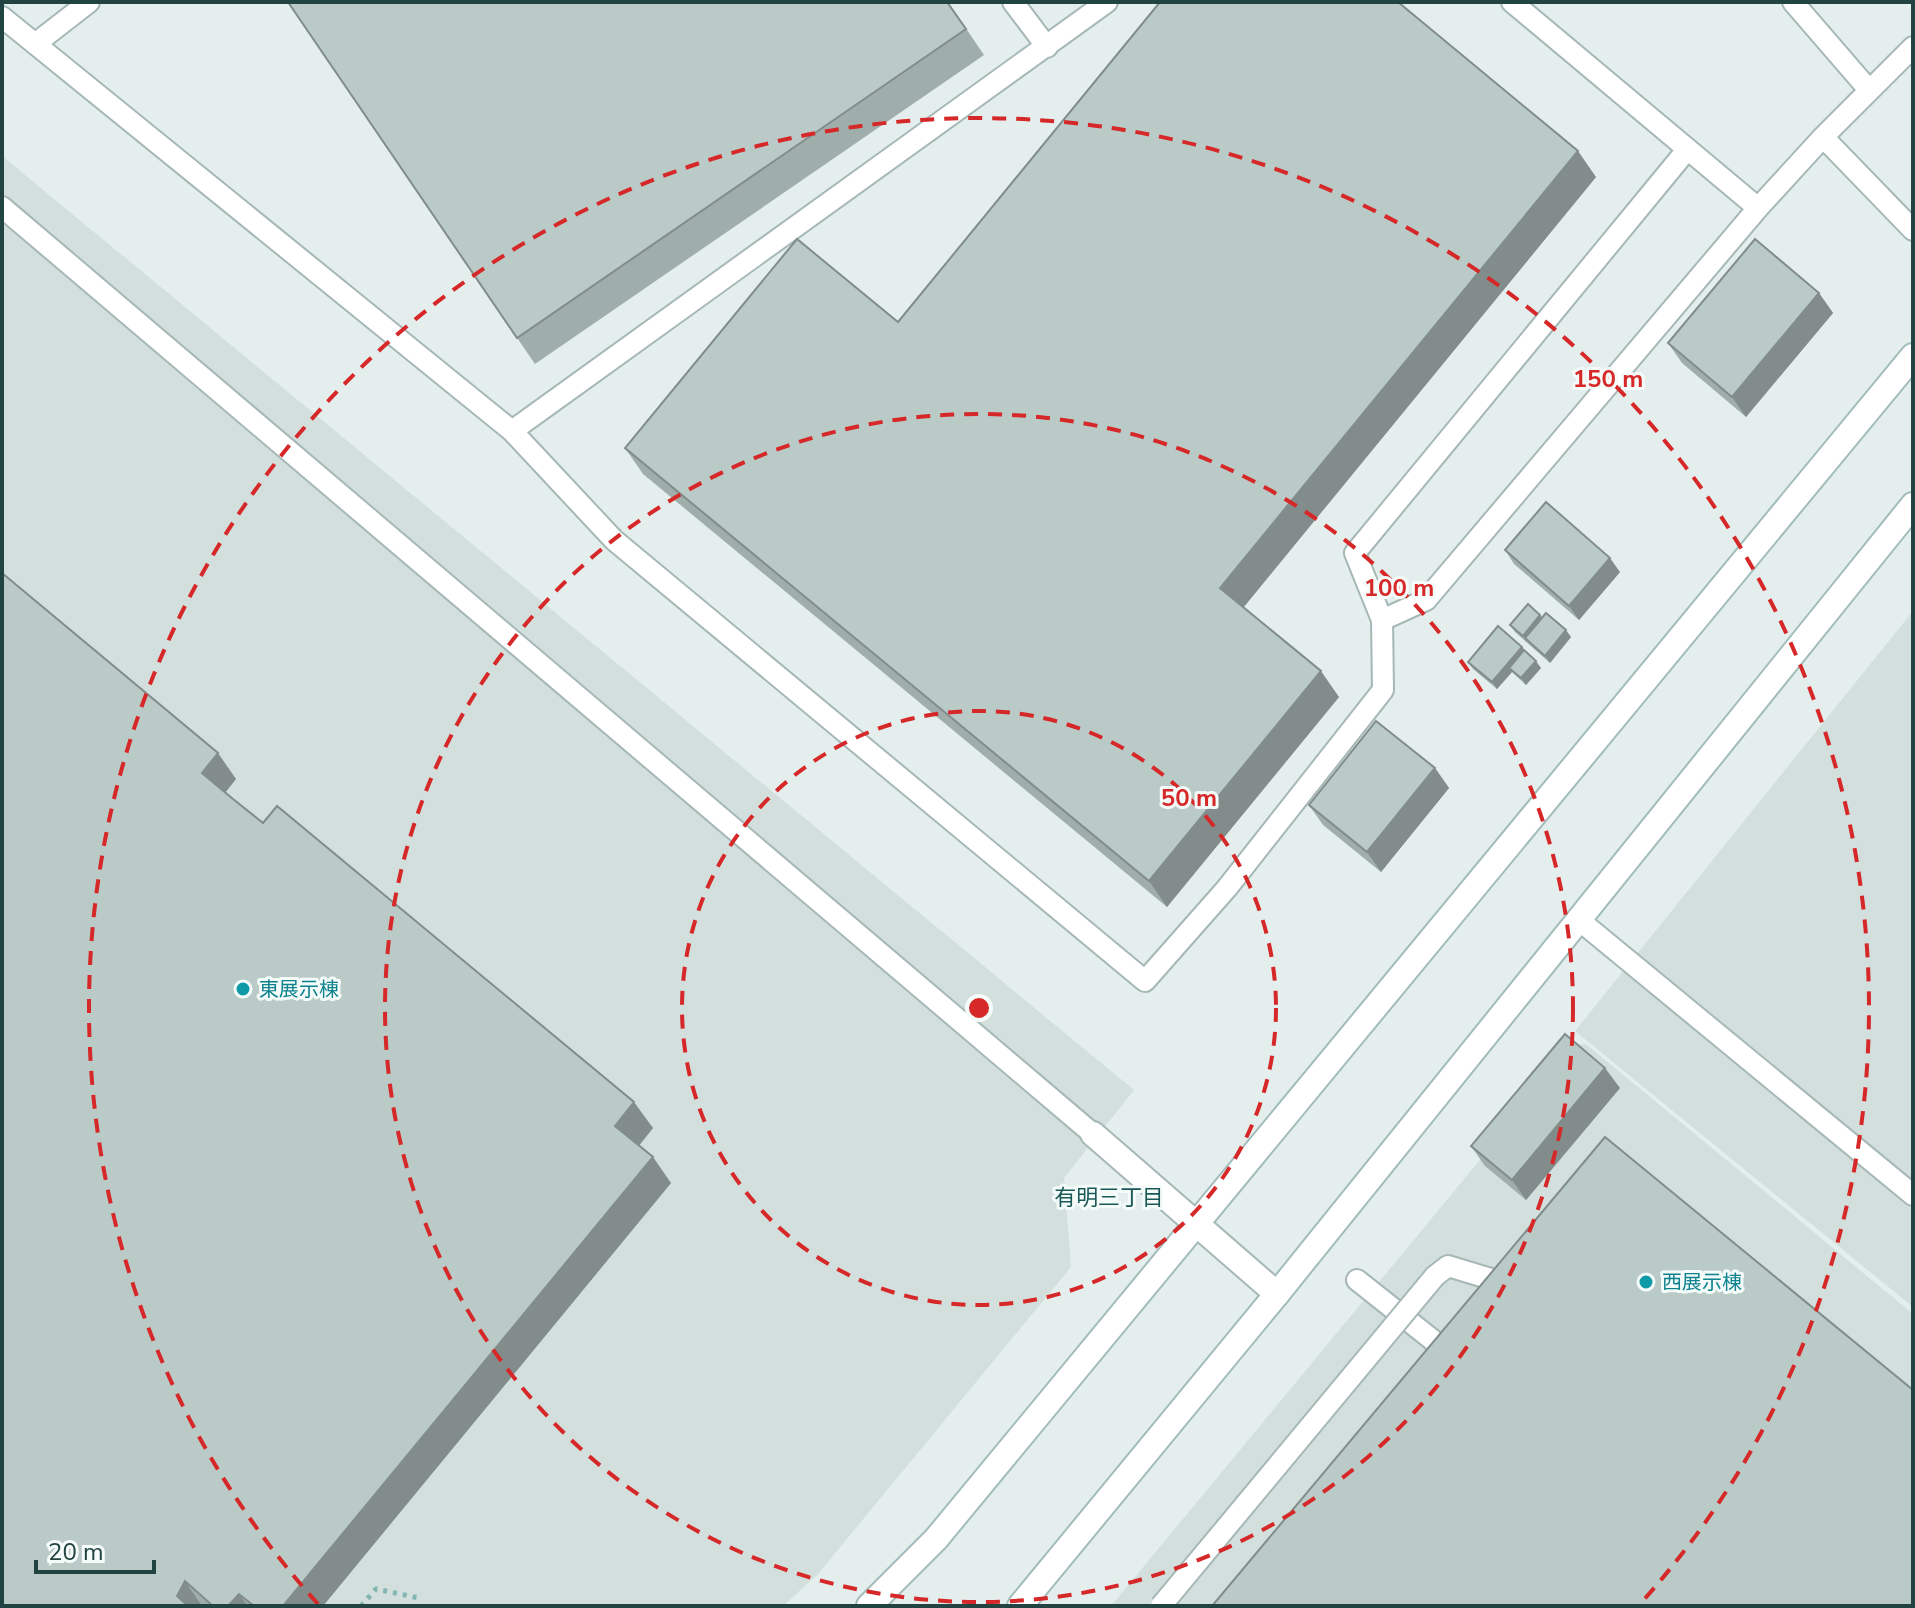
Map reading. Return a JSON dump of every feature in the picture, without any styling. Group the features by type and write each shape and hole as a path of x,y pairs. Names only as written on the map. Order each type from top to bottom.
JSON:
{"main road":[{"path":"869,1606 936,1539 1913,356"},
{"path":"1020,1606 1277,1294 1913,505"},
{"path":"1093,1134 1277,1294"}],"lane":[{"path":"35,44 89,2"},
{"path":"1013,2 1047,47"},
{"path":"512,431 1107,2"},
{"path":"1512,2 1686,151 1758,208"},
{"path":"1793,2 1869,90"},
{"path":"2,17 512,431 614,540 1145,981 1227,888 1383,690 1382,620 1355,553 1686,151"},
{"path":"1382,620 1426,600 1758,208 1823,137 1913,47"},
{"path":"1823,137 1913,230"},
{"path":"2,207 1093,1134"},
{"path":"1579,920 1913,1195"},
{"path":"1161,1606 1435,1276 1448,1266 1532,1292"},
{"path":"1357,1280 1444,1349"}],"path":[{"path":"361,1606 376,1589 419,1598"}],"shaded area":[{"path":"2,156 1134,1090 1064,1178 1071,1267 818,1574 783,1606 2,1606"},
{"path":"1913,611 1913,1307 1575,1031"},
{"name":"西展示棟","path":"1586,1044 1913,1314 1913,1606 1111,1606 1575,1045"}],"building":[{"path":"288,2 947,2 966,29 517,338"},
{"path":"1160,2 1398,2 1578,151 1220,588 1321,671 1149,881 625,448 797,239 898,322"},
{"path":"1755,239 1819,293 1732,397 1668,343"},
{"path":"1546,502 1610,558 1569,606 1505,550"},
{"name":"東展示棟","path":"2,573 218,753 202,773 233,799 263,823 277,806 634,1102 615,1126 653,1157 283,1606 254,1606 239,1594 228,1606 213,1606 185,1581 177,1596 188,1606 2,1606"},
{"path":"1528,604 1540,615 1523,636 1510,625"},
{"path":"1546,613 1566,630 1545,656 1525,638"},
{"path":"1498,626 1522,647 1492,682 1468,662"},
{"path":"1524,650 1536,661 1521,678 1509,668"},
{"path":"1376,721 1435,768 1367,852 1309,805"},
{"path":"1565,1034 1605,1068 1512,1180 1471,1146"},
{"name":"西展示棟","path":"1605,1137 1913,1390 1913,1606 1212,1606"}],"place":[{"name":"東展示棟","path":"243,989"},
{"name":"西展示棟","path":"1646,1282"}],"district":[{"name":"有明三丁目","path":"1109,1198"}]}
